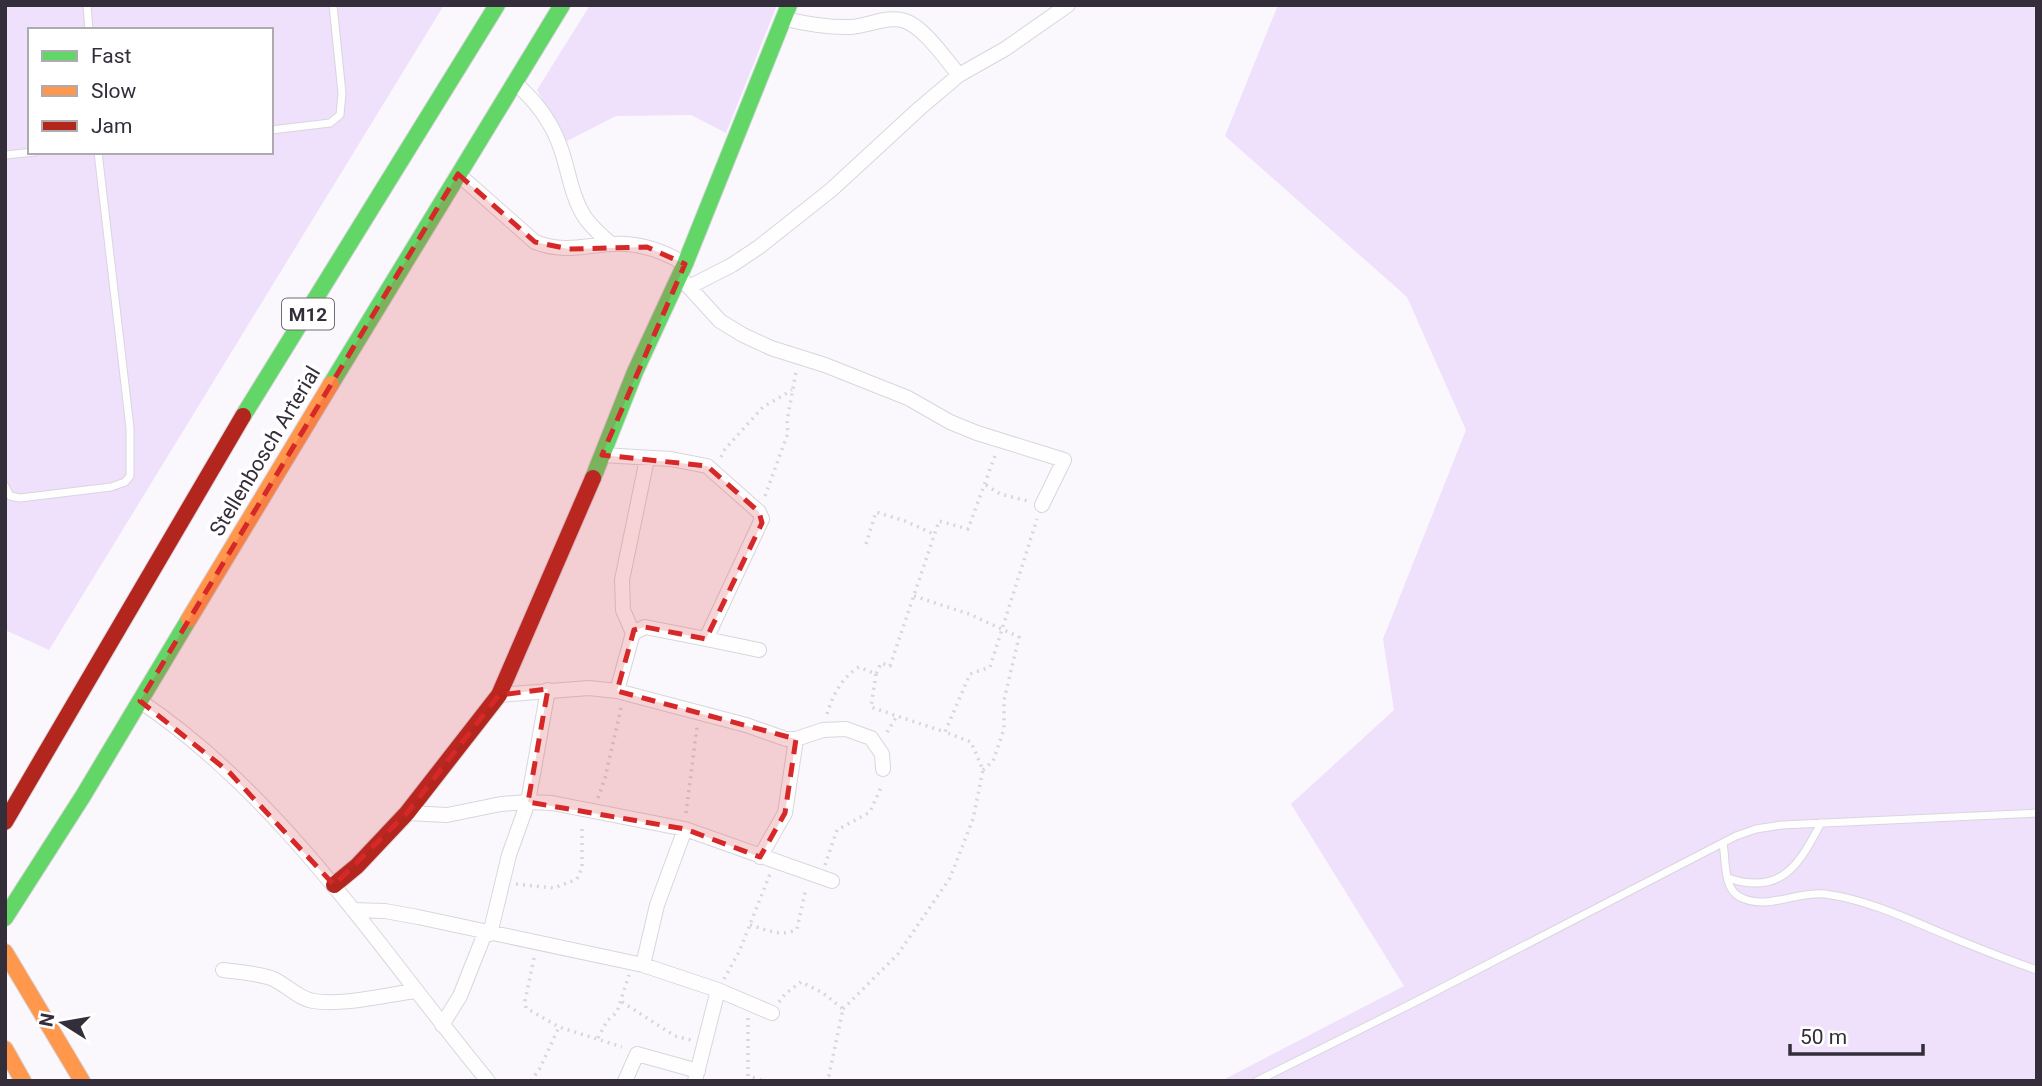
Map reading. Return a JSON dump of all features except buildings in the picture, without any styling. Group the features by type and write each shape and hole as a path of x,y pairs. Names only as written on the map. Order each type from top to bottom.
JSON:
{"main road":[{"name":"Stellenbosch Arterial","path":"5,822 219,456 497,5"},
{"name":"Stellenbosch Arterial","path":"5,918 83,796 562,5"},
{"path":"334,885 357,866 407,813 499,695 541,593 580,511 635,372 684,275 787,12"},
{"path":"5,953 82,1081"},
{"path":"5,1049 23,1081"}],"street":[{"path":"684,275 732,265 759,247 831,190 959,75 1004,49 1068,5"},
{"path":"787,12 828,27 854,27 886,20 906,21 922,32 959,75"},
{"path":"514,82 539,107 552,128 561,148 572,192 593,227 611,244"},
{"path":"458,174 535,242 550,248 569,249 611,244 647,247 667,253 720,321 762,343 908,398 950,422 1064,460 1042,505"},
{"path":"602,455 692,461 714,471 759,512 762,519 706,639"},
{"path":"617,691 633,633 623,610 622,580 647,459"},
{"path":"633,633 645,626 759,650"},
{"path":"499,695 589,688 617,691 700,712 776,737 796,739 823,730 858,731 871,737 877,745 883,769"},
{"path":"442,1025 460,996 487,933 528,802 548,690"},
{"path":"140,701 192,739 229,772 334,885 488,1081"},
{"path":"760,856 785,813 796,739"},
{"path":"407,813 447,815 528,802 588,810 685,829 832,881"},
{"path":"637,964 685,829"},
{"path":"353,910 385,911 418,917 637,964 718,990 772,1013"},
{"path":"223,970 270,978 287,986 302,998 316,1002 415,991"},
{"path":"625,1081 637,1054 696,1076 718,990"}],"lane":[{"path":"87,5 89,28"},
{"path":"273,130 330,123 340,115 342,93 333,5"},
{"path":"5,155 28,153"},
{"path":"5,486 10,496 20,498 111,487 125,482 130,476 130,428 98,154"},
{"path":"1257,1081 1723,843 1756,830 1821,823 2037,813"},
{"path":"1728,878 1754,884 1779,879 1798,862 1821,823"},
{"path":"1723,843 1728,878 1734,893 1749,901 1776,901 1810,894 1858,900 2037,970"}],"path":[{"path":"762,519 765,497 788,433 787,421 800,356"},
{"path":"714,471 725,449 763,407 792,390"},
{"path":"824,1081 829,1075 843,1009 898,954 950,878 973,819 983,770 971,742 871,707 876,674 881,663 890,666 939,521 968,528 1001,440"},
{"path":"945,732 970,674 990,667 1042,505 1000,494 986,485"},
{"path":"866,544 876,512 905,520 936,536"},
{"path":"914,596 941,603 1019,637 1004,700 1004,729 993,761 983,770"},
{"path":"823,730 830,704 846,675 859,667 876,674"},
{"path":"502,882 554,888 577,879 582,868 588,810 606,778 620,718 622,707 617,691"},
{"path":"685,829 694,740 700,712"},
{"path":"877,745 897,716"},
{"path":"750,925 778,933 793,932 797,929 810,873 826,864 837,830 870,812 883,783 883,769"},
{"path":"718,990 739,952 775,862"},
{"path":"537,943 525,1001 526,1008 559,1027 598,1038 637,1054"},
{"path":"598,1038 607,1021 617,1013 637,964"},
{"path":"772,1013 785,994 802,982 823,993 843,1009"},
{"path":"622,1002 675,1036 694,1041 704,1049"},
{"path":"750,1003 747,1035 748,1076 764,1081"},
{"path":"531,1081 559,1027"}],"highlighted area":[{"path":"458,174 535,242 569,249 647,247 685,264 602,455 707,466 759,512 762,523 706,639 645,627 634,630 617,691 796,739 785,813 760,857 685,829 528,802 548,689 499,695 407,813 334,885 229,772 140,701"}],"shaded area":[{"path":"5,5 444,5 49,650 5,630"},
{"path":"590,5 777,5 726,133 691,115 616,116 565,142 537,90"},
{"path":"1278,5 2037,5 2037,1081 1221,1081 1404,986 1291,804 1394,710 1383,639 1466,430 1407,297 1225,136"}],"traffic: fast":[{"path":"243,416 497,5"},
{"path":"331,384 562,5"},
{"path":"593,478 635,372 685,264 789,5"},
{"path":"5,918 83,796 189,619"}],"traffic: slow":[{"path":"189,619 331,384"},
{"path":"5,952 82,1081"},
{"path":"5,1049 23,1081"}],"traffic: jam":[{"path":"5,822 243,416"},
{"path":"334,885 357,866 407,813 499,695 593,478"}]}
